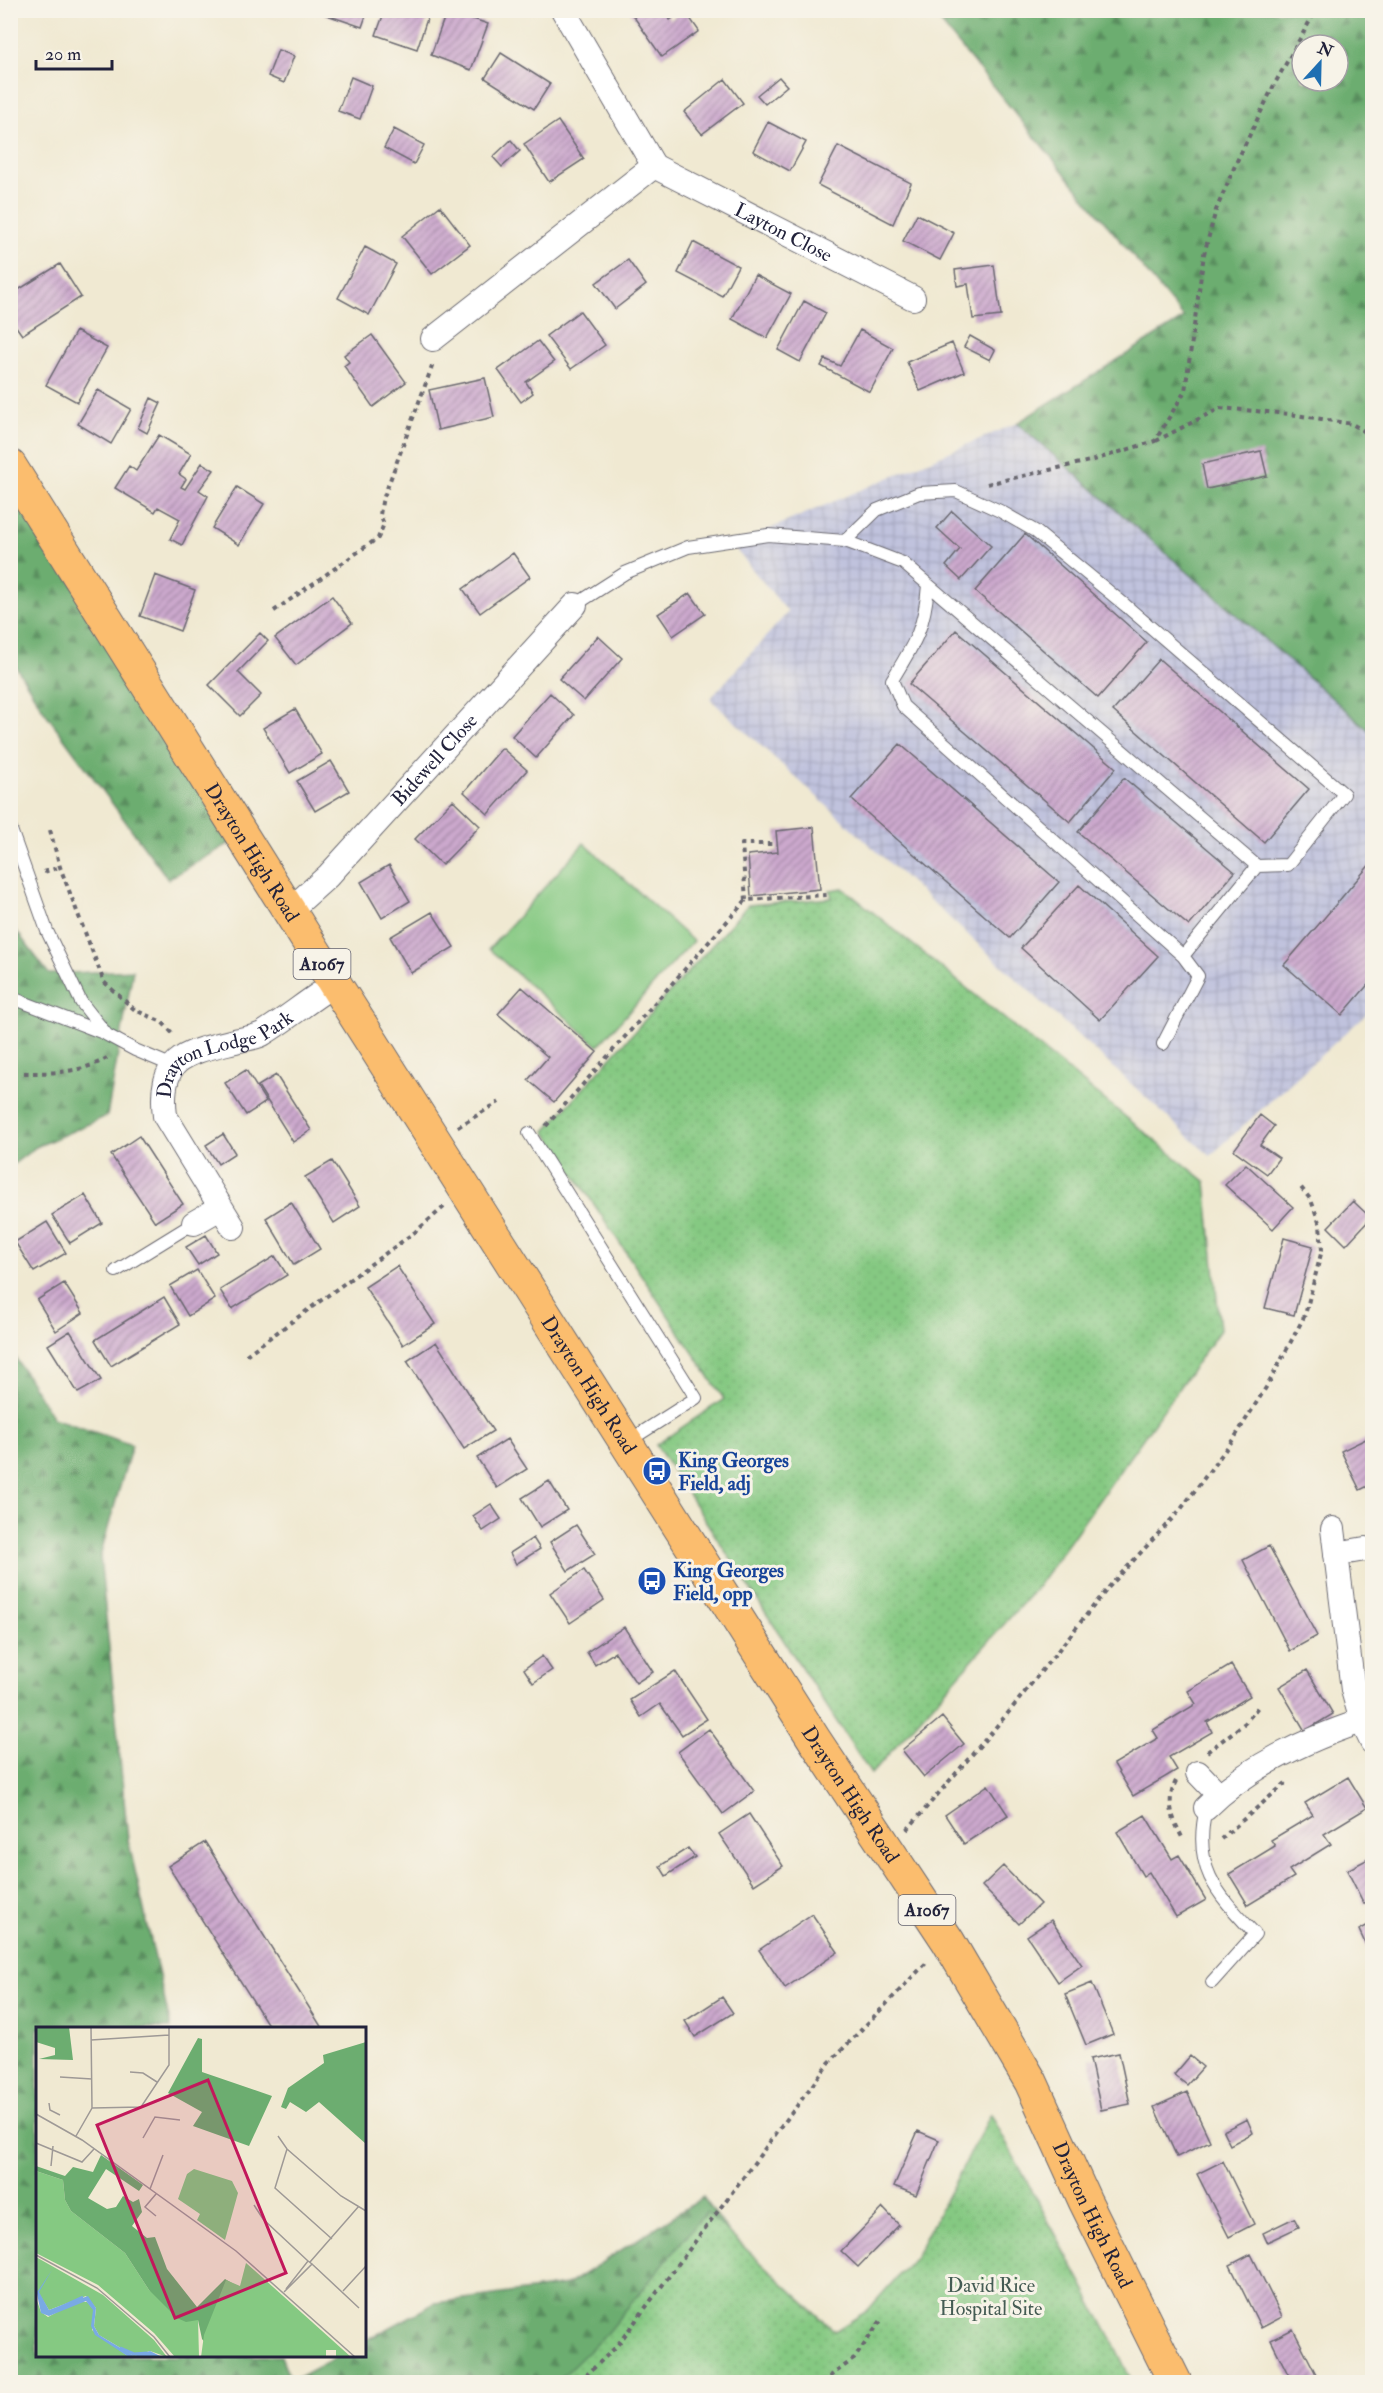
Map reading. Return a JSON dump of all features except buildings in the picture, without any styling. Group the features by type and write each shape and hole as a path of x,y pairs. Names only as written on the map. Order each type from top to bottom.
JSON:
{"main road":[{"name":"Drayton High Road","path":"10,466 335,984 814,1739 948,1941 1030,2082 1085,2201 1175,2382"}],"street":[{"path":"433,339 654,166 563,10"},
{"name":"Layton Close","path":"654,166 913,298"},
{"name":"Bidewell Close","path":"289,911 328,876 575,605"},
{"name":"Drayton Lodge Park","path":"194,1223 226,1218 165,1116 162,1095 165,1079 179,1061 204,1048 260,1035 335,984"},
{"path":"1332,1529 1353,1690 1362,1721 1372,1742"},
{"path":"1336,1554 1365,1549"},
{"path":"1198,1773 1212,1801 1259,1766 1331,1732 1362,1721"}],"lane":[{"path":"575,605 625,573 688,547 768,536 844,542 903,563 1257,866 1287,865 1344,794 1176,647 1035,531 957,491 919,493 878,510 844,542"},
{"path":"928,585 927,611 918,638 892,680 903,706 1183,956 1198,976 1163,1044"},
{"path":"10,827 47,931 81,1002 107,1035"},
{"path":"1183,956 1257,866"},
{"path":"10,997 107,1035 125,1045 179,1061"},
{"path":"531,1136 696,1398 626,1443"},
{"path":"116,1271 194,1223"},
{"path":"1212,1801 1202,1825 1202,1856 1209,1879 1233,1911 1255,1934 1212,1982"}],"path":[{"path":"1155,441 1185,391 1204,254 1216,210 1274,85 1316,10"},
{"path":"274,611 378,538 383,530 384,524 380,515 382,502 438,348 433,339"},
{"path":"957,491 1094,460 1155,441 1220,408 1290,414 1352,424 1372,436"},
{"path":"50,830 60,867 104,982 135,1010 162,1022 175,1036 179,1061"},
{"path":"746,900 742,844 773,844"},
{"path":"531,1136 746,900 827,895"},
{"path":"24,1074 68,1072 101,1062 125,1045"},
{"path":"435,1141 499,1102"},
{"path":"888,1851 1008,1713 1108,1588 1181,1509 1235,1437 1270,1381 1305,1315 1322,1250 1320,1225 1311,1200 1299,1185"},
{"path":"246,1355 415,1232 465,1189"},
{"path":"1202,1856 1297,1773"},
{"path":"579,2382 616,2347 829,2063 948,1941"},
{"path":"822,2382 854,2359 882,2319"}],"shaded area":[{"path":"1017,423 1372,733 1372,1009 1210,1156 710,699 788,612 732,545"}],"green space":[{"path":"931,11 1372,11 1372,733 1017,423 1184,318"},
{"path":"10,482 232,842 168,879 44,711 11,659"},
{"path":"584,843 693,941 598,1046 489,949"},
{"path":"843,888 1206,1182 1220,1330 1038,1586 871,1774 656,1445 724,1399 545,1131 748,905 832,898 830,890"},
{"path":"11,924 49,974 133,970 107,1116 36,1147 11,1166"},
{"path":"10,1349 53,1418 132,1445 100,1556 128,1840 171,2027 36,2027 36,2357 281,2357 291,2381 336,2357 366,2357 366,2340 435,2303 567,2285 703,2197 836,2380 1112,2382 19,2382 10,2367"},
{"name":"David Rice Hospital Site","path":"991,2114 1113,2342 1132,2382 557,2382 605,2335 706,2212 835,2331 867,2311 915,2257"}],"place":[{"name":"King Georges Field, adj","path":"657,1471"},
{"name":"King Georges Field, opp","path":"652,1581"}]}
